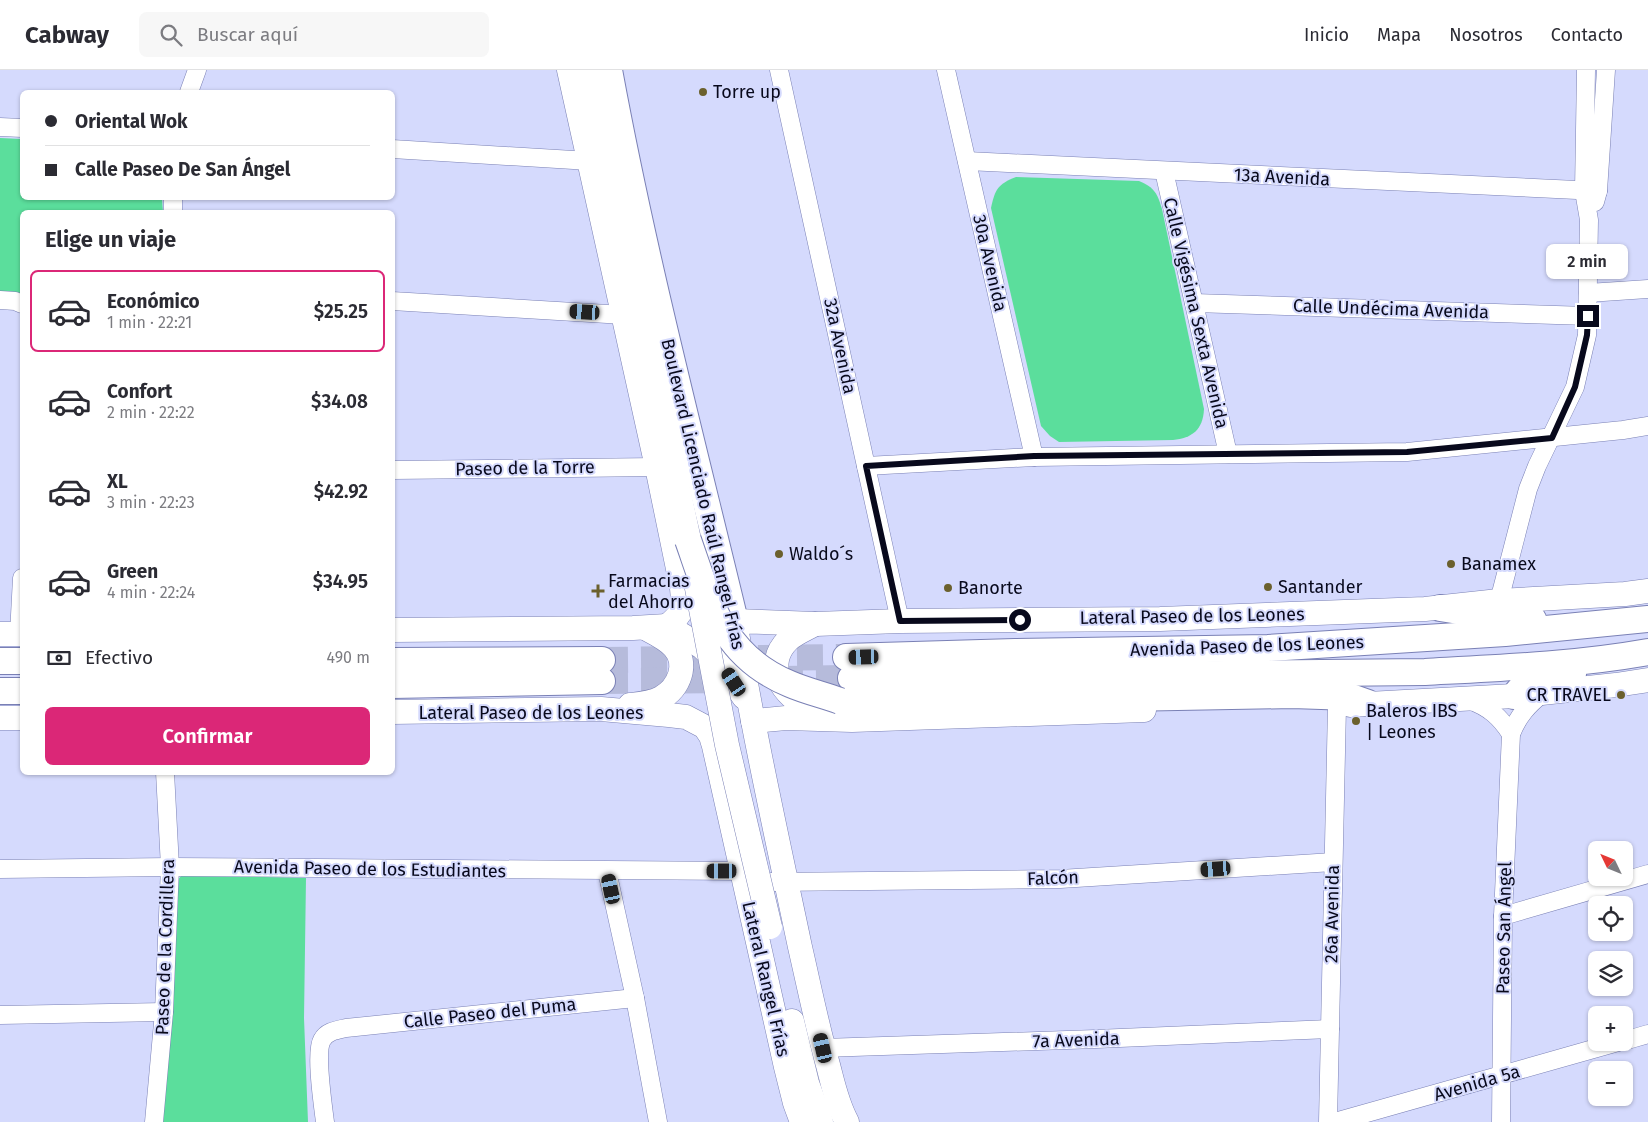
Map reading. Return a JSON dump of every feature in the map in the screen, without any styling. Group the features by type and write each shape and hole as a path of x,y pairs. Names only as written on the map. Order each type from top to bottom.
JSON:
{"main road":[{"name":"Boulevard Licenciado Raúl Rangel Frías","path":"589,73 688,540"},
{"name":"Boulevard Licenciado Raúl Rangel Frías","path":"589,73 622,137 663,321 735,621"},
{"path":"688,540 713,610 725,632 739,649 761,668 789,684 847,689 870,703 1292,695 1351,698 1368,703"},
{"path":"682,588 699,601 707,604 715,602 719,596 724,575"},
{"path":"1440,608 1459,612 1533,619 1550,630"},
{"name":"Avenida Paseo de los Leones","path":"847,689 1025,651 1268,648 1550,630 1648,619"},
{"path":"1514,696 1521,688 1610,665 1636,654"},
{"name":"Avenida Paseo de los Leones","path":"847,689 1425,672 1503,668 1636,654"},
{"path":"395,660 602,670 395,685"},
{"path":"0,661 20,661"},
{"path":"0,691 20,691"}],"street":[{"path":"190,90 197,70"},
{"name":"32a Avenida","path":"780,70 900,621"},
{"name":"30a Avenida","path":"946,70 1034,456"},
{"path":"1586,70 1591,191"},
{"path":"1499,601 1528,489 1575,387 1587,335 1591,191 1606,70"},
{"path":"395,630 656,627 676,619 681,612 684,603 682,588 590,161 589,73"},
{"path":"0,127 20,128"},
{"path":"395,149 590,161"},
{"name":"13a Avenida","path":"966,161 1591,191"},
{"name":"Calle Vigésima Sexta Avenida","path":"1164,171 1228,454"},
{"path":"1588,294 1648,289"},
{"path":"0,300 20,303"},
{"path":"395,301 624,315"},
{"name":"Calle Undécima Avenida","path":"1194,303 1588,316"},
{"path":"866,466 1034,456 1407,452 1552,438 1648,426"},
{"name":"Paseo de la Torre","path":"395,470 657,467"},
{"name":"Boulevard Licenciado Raúl Rangel Frías","path":"688,540 727,745 807,1083 821,1122"},
{"name":"Lateral Paseo de los Leones","path":"735,621 815,624 900,621 1160,619 1440,608 1499,601 1648,591"},
{"path":"14,634 20,592"},
{"name":"Boulevard Licenciado Raúl Rangel Frías","path":"735,621 771,812 779,882 777,888 804,962 823,1048"},
{"path":"815,624 789,639 779,651 775,666 782,687 795,700 810,708 847,689"},
{"path":"602,709 660,699 671,691 682,674 681,660 674,647 662,637 656,627"},
{"path":"656,627 702,647 726,670 751,713 786,718 847,689 1337,706 1514,696 1648,680"},
{"name":"Paseo San Ángel","path":"1501,1122 1503,916 1511,734 1516,721 1523,712 1543,693"},
{"path":"1467,698 1484,705 1494,713 1511,734"},
{"name":"26a Avenida","path":"1328,1122 1337,706"},
{"name":"Lateral Paseo de los Leones","path":"395,712 602,709 670,715"},
{"name":"Lateral Rangel Frías","path":"670,715 686,717 696,721 705,727 711,736 786,1066 795,1103 802,1122"},
{"path":"0,718 20,718"},
{"name":"Paseo de la Cordillera","path":"154,1122 164,1012 170,867 165,775"},
{"path":"731,828 754,839 760,837 766,830 771,812"},
{"name":"Falcón","path":"779,882 1060,879 1333,862"},
{"name":"Avenida Paseo de los Estudiantes","path":"0,869 170,867 741,871"},
{"path":"607,871 635,998 658,1122 651,1122"},
{"path":"741,871 754,873 779,882"},
{"path":"1503,916 1648,874"},
{"name":"Calle Paseo del Puma","path":"324,1122 319,1053 322,1040 332,1031 635,998"},
{"path":"0,1015 164,1012"},
{"name":"7a Avenida","path":"823,1048 1330,1029"},
{"path":"1633,1038 1648,1034"},
{"path":"823,1048 835,1092 847,1122"},
{"name":"Avenida 5a","path":"1336,1122 1588,1051"}],"green space":[{"path":"0,138 20,139 20,200 162,200 163,210 20,210 20,294 0,293"},
{"path":"1016,177 1139,181 1149,186 1155,192 1162,209 1204,409 1199,428 1191,435 1173,440 1059,442 1041,426 991,208 998,188"},
{"path":"182,875 306,878 304,1018 308,1122 163,1122 173,885"}],"tunnel":[{"path":"602,660 846,657"},
{"path":"777,679 851,678"},
{"path":"602,681 738,680"}],"place":[{"name":"Torre up","path":"703,92"},
{"name":"Waldo´s","path":"779,554"},
{"name":"Banamex","path":"1451,564"},
{"name":"Santander","path":"1268,587"},
{"name":"Banorte","path":"948,588"},
{"name":"Farmacias del Ahorro","path":"598,591"},
{"name":"CR TRAVEL","path":"1621,695"},
{"name":"Baleros IBS | Leones","path":"1356,721"}],"route":[{"path":"1020,620 900,621 866,466 1034,456 1407,452 1552,438 1575,387 1583,358 1588,316"}]}
